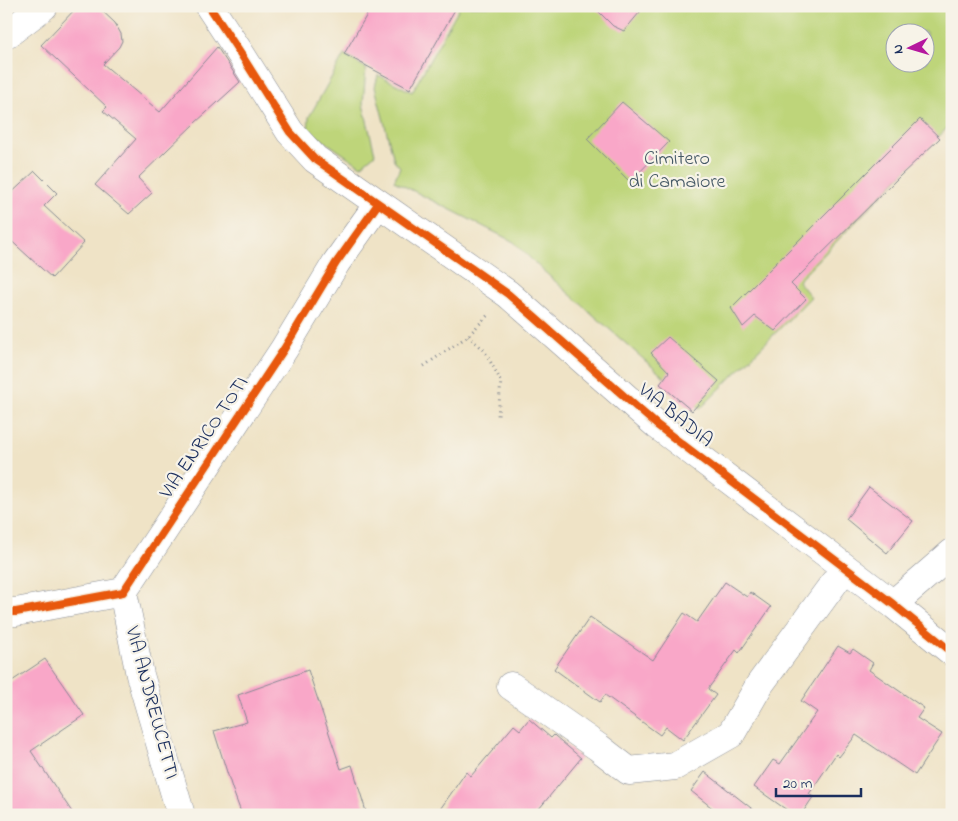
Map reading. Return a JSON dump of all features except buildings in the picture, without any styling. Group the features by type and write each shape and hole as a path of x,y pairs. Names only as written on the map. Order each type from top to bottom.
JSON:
{"street":[{"path":"6,35 44,6"},
{"name":"VIA BADIA","path":"208,6 290,132 315,158 508,294 657,425 893,604 952,652"},
{"name":"VIA ENRICO TOTI","path":"122,592 284,349 336,262 378,204"},
{"path":"893,604 952,553"},
{"path":"511,686 629,771 675,766 731,734 760,684 845,568"},
{"path":"6,612 16,612 122,592"},
{"name":"VIA ANDREUCETTI","path":"122,592 140,676 181,815"}],"path":[{"path":"424,366 468,336 508,294"},
{"path":"468,336 484,350 501,381 498,416"}],"green space":[{"name":"Cimitero di Camaiore","path":"460,6 952,6 952,123 798,281 811,297 700,409 539,267 514,242 394,181 400,167 394,160 375,87 378,75 412,92"},
{"path":"344,55 366,68 363,104 375,154 361,166 308,130 309,117"}],"cycle path":[{"path":"209,6 290,132 315,159 508,294 657,425 893,604 952,652"},
{"path":"6,612 16,612 123,592 284,349 336,263 378,204"}]}
